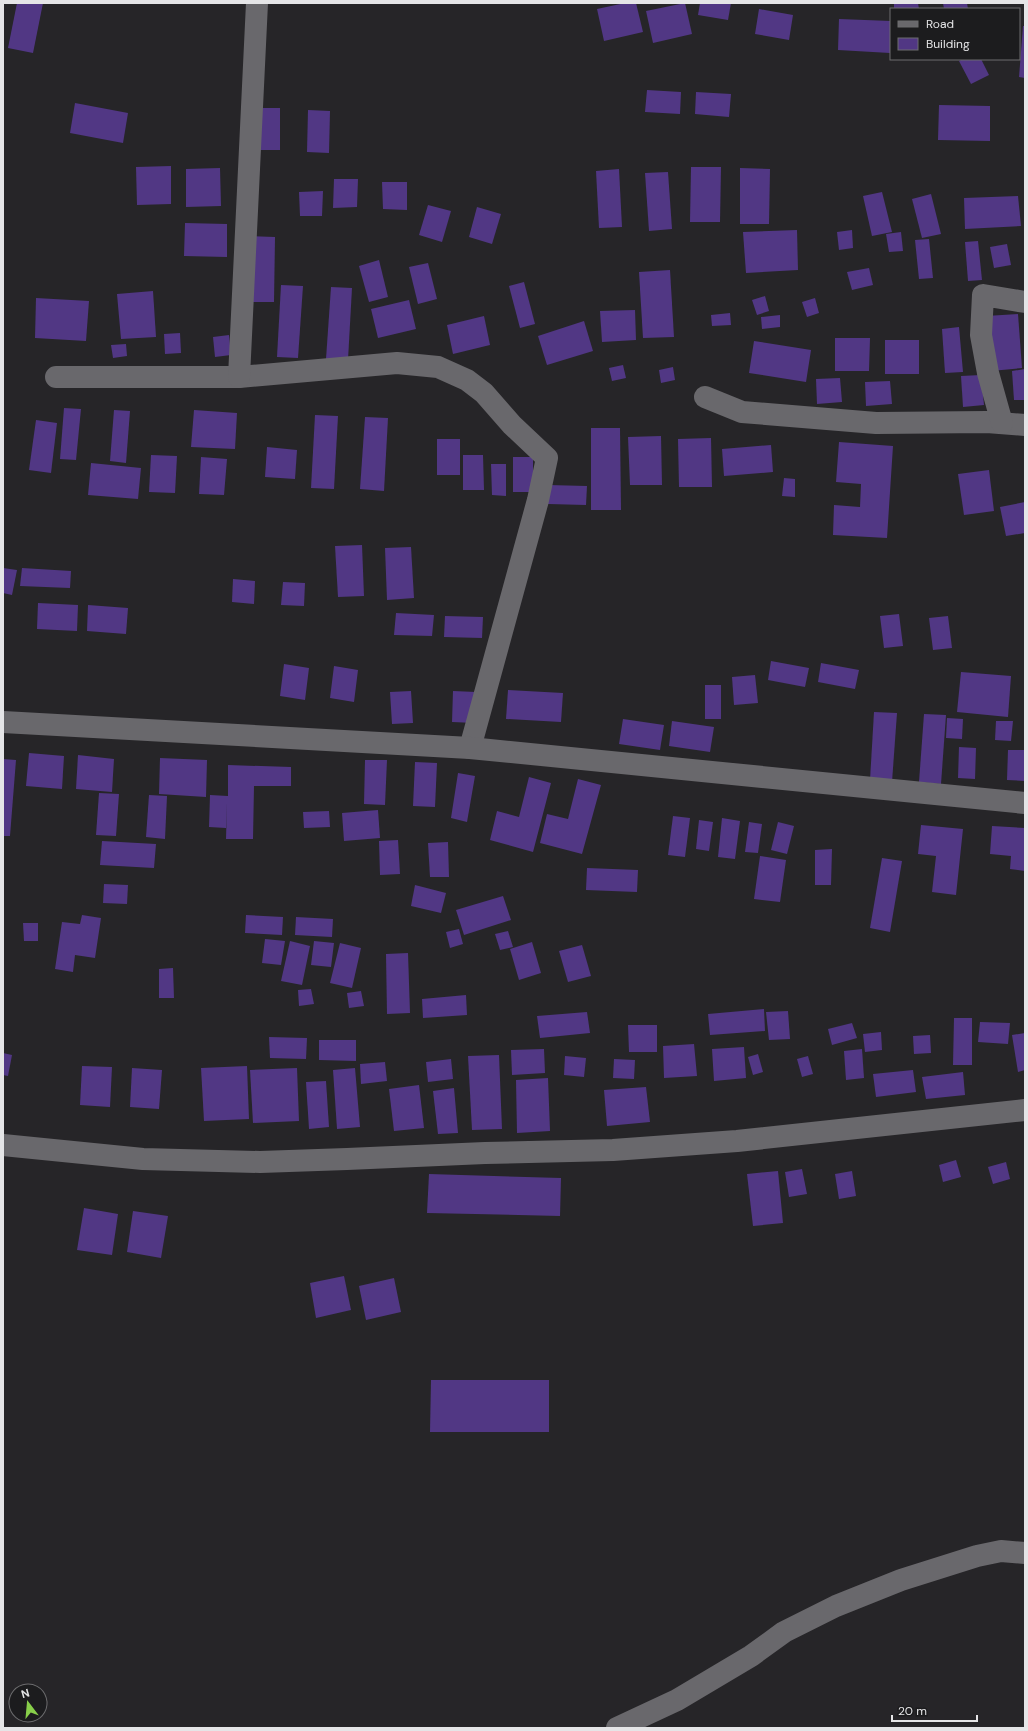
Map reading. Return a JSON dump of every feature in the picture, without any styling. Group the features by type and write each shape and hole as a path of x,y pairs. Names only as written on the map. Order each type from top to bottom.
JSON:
{"street":[{"path":"239,377 257,3"},
{"path":"1002,423 988,373 981,335 983,295 1025,302"},
{"path":"56,377 239,377 397,363 438,367 467,380 484,393 512,425 547,458 538,500 470,748"},
{"path":"705,396 742,412 876,424 987,422 1025,425"},
{"path":"3,722 470,748 1025,803"},
{"path":"3,1145 143,1159 260,1162 486,1153 613,1150 730,1142 1025,1110"},
{"path":"617,1728 677,1700 751,1656 784,1632 836,1606 901,1580 977,1556 1001,1551 1025,1553"}],"building":[{"path":"17,3 43,3 33,53 8,48"},
{"path":"625,3 636,3 643,32 604,41 597,9"},
{"path":"685,3 692,34 653,43 646,11"},
{"path":"700,3 731,3 728,20 698,15"},
{"path":"894,3 918,3 919,8 894,8"},
{"path":"943,3 967,3 968,8 944,8"},
{"path":"759,9 793,15 789,40 755,34"},
{"path":"839,19 890,21 890,53 838,50"},
{"path":"1023,26 1025,26 1025,78 1019,77"},
{"path":"982,60 989,75 971,84 959,61"},
{"path":"647,90 681,92 680,114 645,112"},
{"path":"696,92 731,94 729,117 695,114"},
{"path":"75,103 128,113 123,143 70,133"},
{"path":"939,105 990,106 990,141 938,140"},
{"path":"258,108 280,108 280,150 258,150"},
{"path":"308,110 330,111 329,153 307,152"},
{"path":"171,166 171,204 137,205 136,167"},
{"path":"691,167 721,167 720,222 690,222"},
{"path":"220,168 221,206 186,207 186,169"},
{"path":"740,168 770,169 769,224 740,224"},
{"path":"619,169 622,227 599,228 596,171"},
{"path":"668,172 672,229 649,231 645,173"},
{"path":"334,179 358,179 357,207 333,208"},
{"path":"382,182 407,182 407,210 383,209"},
{"path":"323,191 322,216 300,216 299,192"},
{"path":"882,192 892,232 872,236 863,196"},
{"path":"931,194 941,234 922,238 912,199"},
{"path":"1018,196 1021,226 965,229 964,198"},
{"path":"428,205 451,211 442,242 419,235"},
{"path":"477,207 501,214 492,244 469,237"},
{"path":"185,223 227,224 227,257 184,256"},
{"path":"797,230 798,270 746,273 743,232"},
{"path":"852,230 853,248 839,250 837,232"},
{"path":"901,232 903,251 889,252 886,234"},
{"path":"249,236 275,237 274,302 248,302"},
{"path":"929,239 933,278 919,279 915,240"},
{"path":"978,241 982,280 968,281 965,242"},
{"path":"1007,244 1011,265 994,268 990,247"},
{"path":"379,260 388,297 369,302 359,266"},
{"path":"428,263 437,299 418,304 409,267"},
{"path":"869,268 873,285 852,290 847,272"},
{"path":"670,270 674,337 643,338 639,272"},
{"path":"524,282 535,324 520,328 509,286"},
{"path":"281,285 303,286 298,358 277,357"},
{"path":"331,287 352,288 348,360 326,359"},
{"path":"153,291 156,337 121,339 117,294"},
{"path":"765,296 769,311 757,315 752,300"},
{"path":"36,298 89,301 86,341 35,338"},
{"path":"815,298 819,313 807,317 802,302"},
{"path":"409,300 416,329 378,338 371,309"},
{"path":"635,310 636,340 602,342 600,311"},
{"path":"730,313 731,325 712,326 711,315"},
{"path":"1018,314 1022,368 991,371 986,316"},
{"path":"780,315 780,327 762,329 761,317"},
{"path":"484,316 490,345 453,354 447,325"},
{"path":"584,321 593,351 547,365 538,336"},
{"path":"959,327 963,372 945,373 942,329"},
{"path":"180,333 181,353 165,354 164,334"},
{"path":"229,335 231,355 215,357 213,337"},
{"path":"835,338 870,338 869,371 835,371"},
{"path":"885,340 919,340 919,374 885,374"},
{"path":"754,341 811,350 806,382 749,373"},
{"path":"126,344 127,356 113,358 111,345"},
{"path":"623,365 626,378 612,381 609,368"},
{"path":"673,367 675,380 661,383 659,370"},
{"path":"1025,369 1025,400 1014,400 1012,371"},
{"path":"981,375 984,405 963,407 961,376"},
{"path":"840,378 842,402 817,404 816,379"},
{"path":"890,381 892,404 866,406 865,382"},
{"path":"64,408 81,409 76,460 60,459"},
{"path":"114,410 130,411 126,463 110,461"},
{"path":"194,410 237,413 235,449 191,447"},
{"path":"315,415 338,416 334,489 311,488"},
{"path":"365,417 388,418 384,491 360,489"},
{"path":"36,420 57,423 51,473 29,470"},
{"path":"591,428 620,428 621,510 591,510"},
{"path":"661,436 662,485 630,485 628,437"},
{"path":"711,438 712,487 679,487 678,439"},
{"path":"437,439 460,439 460,475 437,475"},
{"path":"839,442 893,446 887,538 833,535 834,505 860,507 861,484 836,482"},
{"path":"771,445 773,472 724,476 722,449"},
{"path":"267,447 297,450 295,479 265,477"},
{"path":"151,455 177,456 175,493 149,492"},
{"path":"463,455 483,455 484,490 463,490"},
{"path":"201,457 227,459 224,495 199,494"},
{"path":"513,457 533,457 533,492 513,492"},
{"path":"91,463 141,468 138,499 88,495"},
{"path":"491,464 506,464 506,496 492,495"},
{"path":"989,470 994,511 964,515 958,474"},
{"path":"784,478 795,479 795,497 782,496"},
{"path":"548,485 587,486 586,505 548,504"},
{"path":"1025,502 1025,533 1006,536 1000,507"},
{"path":"362,545 364,596 338,597 335,546"},
{"path":"411,547 414,598 387,600 385,548"},
{"path":"3,568 17,570 12,595 3,593"},
{"path":"22,568 71,571 70,588 20,586"},
{"path":"233,579 255,581 254,604 232,602"},
{"path":"283,582 305,583 304,606 281,605"},
{"path":"38,603 78,605 77,631 37,629"},
{"path":"88,605 128,608 126,634 87,631"},
{"path":"396,613 434,615 432,636 394,635"},
{"path":"899,614 903,646 884,648 880,616"},
{"path":"445,616 483,617 482,638 444,637"},
{"path":"948,616 952,648 933,650 929,618"},
{"path":"771,661 809,668 805,687 768,680"},
{"path":"821,663 859,670 855,689 818,682"},
{"path":"284,664 309,668 305,700 280,696"},
{"path":"334,666 358,670 354,702 330,698"},
{"path":"961,672 1011,676 1008,717 957,712"},
{"path":"755,675 758,703 734,705 732,677"},
{"path":"705,685 721,685 721,719 705,719"},
{"path":"508,690 563,693 561,722 506,719"},
{"path":"411,691 413,723 392,724 390,692"},
{"path":"453,691 476,692 475,723 452,722"},
{"path":"874,712 897,713 892,782 870,780"},
{"path":"924,714 946,715 941,784 919,782"},
{"path":"947,718 963,719 962,739 946,738"},
{"path":"623,719 664,725 660,750 619,744"},
{"path":"672,721 714,727 710,752 669,746"},
{"path":"996,721 1013,721 1011,741 995,740"},
{"path":"959,747 976,748 975,779 958,778"},
{"path":"1008,750 1025,750 1025,781 1007,780"},
{"path":"29,753 64,756 62,789 26,786"},
{"path":"78,755 114,759 112,792 76,789"},
{"path":"160,758 207,760 206,797 159,794"},
{"path":"3,759 16,760 10,836 3,836"},
{"path":"365,760 387,760 385,805 364,804"},
{"path":"415,762 437,763 435,807 413,806"},
{"path":"228,765 291,767 291,786 254,786 253,839 226,839 227,802 226,828 209,827 210,795 228,796"},
{"path":"458,773 475,776 467,822 451,818"},
{"path":"529,777 551,783 533,852 490,840 497,811 519,817"},
{"path":"578,779 601,785 582,854 540,843 547,814 568,819"},
{"path":"99,793 119,794 116,836 96,835"},
{"path":"149,795 167,796 165,839 146,837"},
{"path":"378,810 380,838 344,841 342,813"},
{"path":"329,811 330,827 304,828 303,812"},
{"path":"673,816 690,818 685,857 668,855"},
{"path":"722,818 740,821 735,859 718,857"},
{"path":"699,820 713,822 709,851 696,849"},
{"path":"749,822 762,824 758,853 745,852"},
{"path":"778,822 794,826 787,854 771,850"},
{"path":"921,825 963,829 956,895 932,892 936,856 918,854"},
{"path":"992,826 1025,828 1025,871 1010,869 1011,856 990,854"},
{"path":"398,840 400,874 380,875 379,841"},
{"path":"102,841 156,844 154,868 100,865"},
{"path":"448,842 449,877 430,877 428,843"},
{"path":"832,849 831,885 815,885 815,850"},
{"path":"760,856 786,860 780,902 754,899"},
{"path":"882,858 902,861 890,932 870,928"},
{"path":"587,868 638,870 637,892 586,890"},
{"path":"104,884 128,885 127,904 103,903"},
{"path":"415,885 446,893 441,913 411,906"},
{"path":"503,896 511,920 464,935 456,910"},
{"path":"82,915 101,918 95,958 75,955 73,972 55,969 62,922 80,924"},
{"path":"246,915 283,917 282,935 245,933"},
{"path":"296,917 333,919 332,937 295,935"},
{"path":"23,923 38,923 38,941 24,941"},
{"path":"459,929 463,944 450,948 446,932"},
{"path":"508,931 513,947 500,950 495,934"},
{"path":"265,939 285,941 281,965 262,963"},
{"path":"290,941 310,946 302,985 281,981"},
{"path":"314,941 334,943 331,967 311,965"},
{"path":"532,942 541,973 519,980 510,949"},
{"path":"340,943 361,948 352,988 330,983"},
{"path":"582,945 591,976 568,982 559,951"},
{"path":"408,953 410,1013 387,1014 386,954"},
{"path":"173,968 174,998 159,998 159,969"},
{"path":"311,989 314,1004 299,1006 298,990"},
{"path":"361,991 364,1006 349,1008 347,993"},
{"path":"466,995 467,1015 423,1018 422,999"},
{"path":"764,1009 765,1031 710,1035 708,1014"},
{"path":"788,1011 790,1039 769,1040 766,1012"},
{"path":"587,1012 590,1033 540,1038 537,1016"},
{"path":"954,1018 972,1018 972,1065 953,1065"},
{"path":"980,1022 1010,1023 1008,1044 978,1042"},
{"path":"852,1023 857,1038 832,1045 828,1029"},
{"path":"628,1025 657,1025 657,1052 629,1052"},
{"path":"881,1032 882,1050 865,1052 863,1034"},
{"path":"1025,1033 1025,1070 1018,1072 1012,1035"},
{"path":"930,1035 931,1053 914,1054 913,1036"},
{"path":"269,1037 307,1038 306,1059 270,1058"},
{"path":"319,1040 356,1040 356,1061 319,1060"},
{"path":"694,1044 697,1076 664,1078 663,1046"},
{"path":"744,1047 746,1078 714,1081 712,1049"},
{"path":"544,1049 545,1073 512,1075 511,1050"},
{"path":"862,1049 864,1078 846,1080 844,1051"},
{"path":"3,1053 12,1055 8,1076 3,1075"},
{"path":"758,1054 763,1072 753,1075 748,1057"},
{"path":"499,1055 502,1129 472,1130 468,1056"},
{"path":"565,1056 586,1058 584,1077 564,1075"},
{"path":"808,1056 813,1074 802,1077 797,1059"},
{"path":"451,1059 453,1079 428,1082 426,1062"},
{"path":"614,1059 635,1060 634,1079 613,1078"},
{"path":"385,1062 387,1081 361,1084 360,1064"},
{"path":"82,1066 112,1067 110,1107 80,1105"},
{"path":"247,1066 249,1119 204,1121 201,1068"},
{"path":"132,1068 162,1070 159,1109 130,1107"},
{"path":"297,1068 299,1121 253,1123 250,1070"},
{"path":"355,1068 360,1127 337,1129 333,1070"},
{"path":"913,1070 916,1092 876,1097 873,1074"},
{"path":"963,1072 965,1095 926,1099 922,1077"},
{"path":"548,1078 550,1131 517,1133 516,1080"},
{"path":"326,1081 329,1127 309,1129 306,1082"},
{"path":"419,1085 424,1128 394,1131 389,1089"},
{"path":"646,1087 650,1122 607,1126 604,1090"},
{"path":"454,1088 458,1133 438,1134 433,1091"},
{"path":"956,1160 961,1177 943,1182 939,1165"},
{"path":"1006,1162 1010,1179 993,1184 988,1167"},
{"path":"802,1169 807,1194 789,1197 785,1172"},
{"path":"778,1171 783,1223 753,1226 747,1174"},
{"path":"852,1171 856,1196 839,1199 835,1174"},
{"path":"429,1174 561,1178 560,1216 427,1213"},
{"path":"84,1208 118,1214 112,1255 77,1250"},
{"path":"133,1211 168,1216 161,1258 127,1252"},
{"path":"344,1276 351,1310 316,1318 310,1283"},
{"path":"394,1278 401,1312 366,1320 359,1286"},
{"path":"431,1380 549,1380 549,1432 430,1432"}]}
